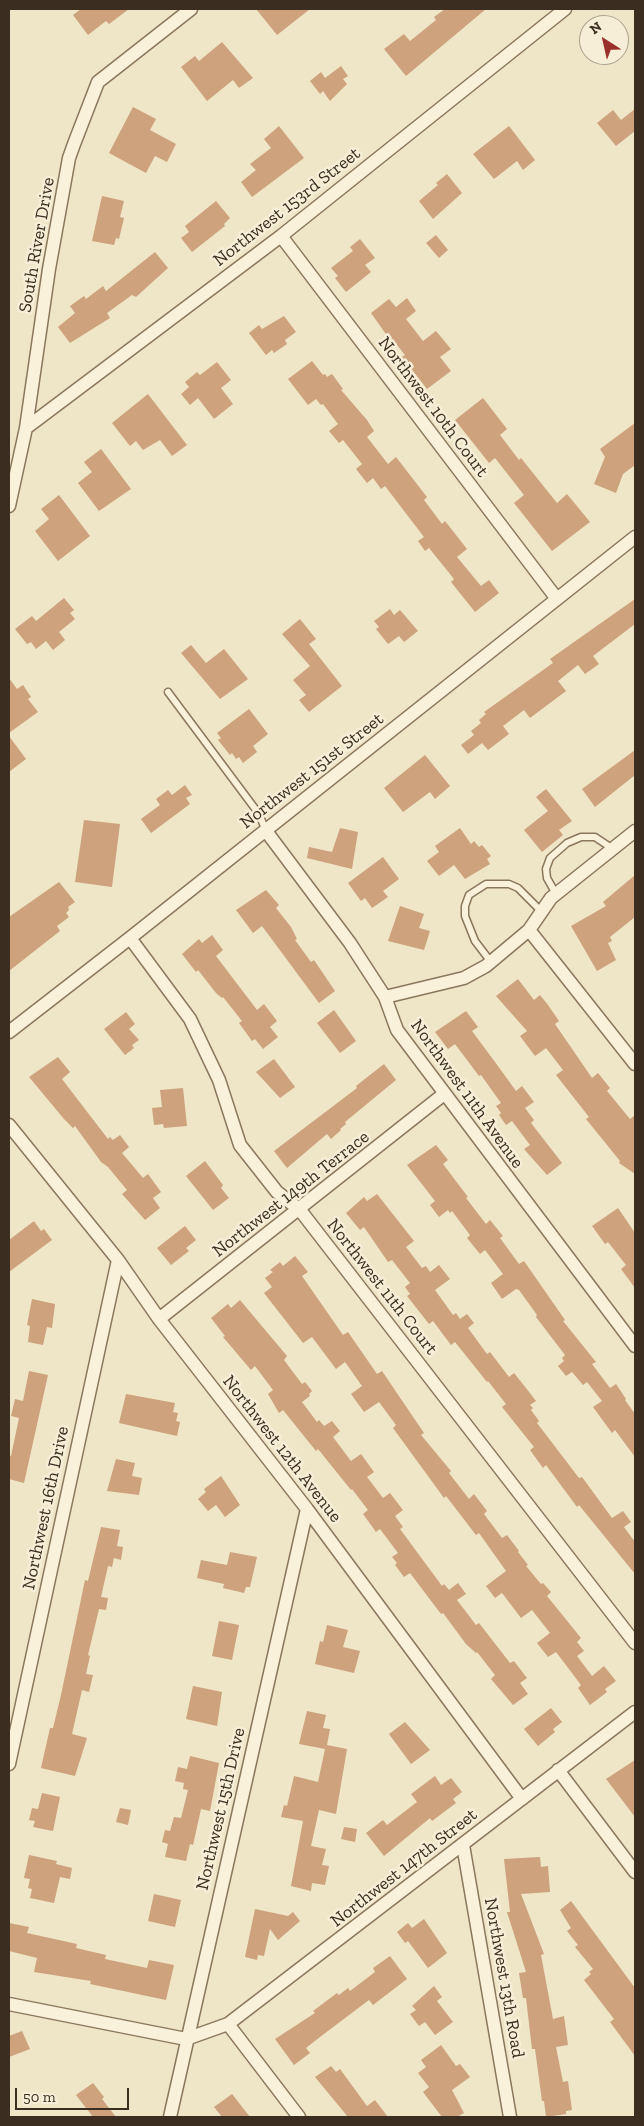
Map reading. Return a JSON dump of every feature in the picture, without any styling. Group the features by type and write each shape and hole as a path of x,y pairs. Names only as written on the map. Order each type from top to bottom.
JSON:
{"street":[{"name":"South River Drive","path":"9,506 26,428 49,268 69,158 98,82 191,9"},
{"name":"Northwest 153rd Street","path":"26,428 281,236 565,9"},
{"name":"Northwest 10th Court","path":"281,236 557,599"},
{"name":"Northwest 151st Street","path":"9,1032 635,537"},
{"name":"Northwest 11th Avenue","path":"266,830 350,943 385,997 397,1030 635,1346"},
{"path":"385,997 464,978 491,962 529,930 556,894 635,831"},
{"path":"529,930 635,1064"},
{"name":"Northwest 11th Court","path":"130,938 190,1020 219,1080 240,1145 277,1192 300,1210 635,1643"},
{"name":"Northwest 149th Terrace","path":"159,1320 444,1094"},
{"name":"Northwest 12th Avenue","path":"9,1126 118,1260 159,1320 307,1509 522,1799"},
{"name":"Northwest 16th Drive","path":"9,1764 118,1260"},
{"name":"Northwest 15th Drive","path":"170,2117 186,2039 307,1509"},
{"name":"Northwest 147th Street","path":"186,2039 228,2024 635,1712"},
{"path":"558,1770 635,1872"},
{"name":"Northwest 13th Road","path":"463,1845 510,2117"},
{"path":"9,2004 186,2039"},
{"path":"228,2024 299,2117"}],"lane":[{"path":"168,692 259,814 266,830"},
{"path":"556,894 547,878 546,869 550,858 567,843 581,837 595,837 613,849"},
{"path":"491,962 475,941 465,916 465,906 469,895 486,884 509,884 518,888 542,912"}],"building":[{"path":"81,9 129,9 109,24 106,21 88,35 73,15"},
{"path":"256,9 310,9 277,35"},
{"path":"445,9 486,9 406,76 384,49 404,34 410,41 436,20 434,17"},
{"path":"222,42 253,78 239,88 233,80 207,101 181,67 195,56 199,61"},
{"path":"341,66 348,76 343,79 347,84 330,101 323,91 320,94 310,81 321,72 325,78"},
{"path":"133,107 156,119 150,130 176,144 167,162 155,156 146,173 109,153"},
{"path":"635,109 635,131 616,146 597,123 613,110 621,120"},
{"path":"279,126 304,158 252,197 241,182 256,170 250,164 271,148 264,139"},
{"path":"509,126 535,160 523,170 517,161 494,179 473,154"},
{"path":"447,174 462,193 433,219 419,201 438,185 436,183"},
{"path":"102,196 124,201 120,217 124,218 119,239 116,238 114,245 92,241"},
{"path":"216,201 230,218 224,224 225,226 192,252 181,238 189,232 185,226"},
{"path":"436,235 448,250 439,258 426,243"},
{"path":"360,239 375,258 365,265 371,272 346,292 335,278 338,276 331,268 353,251 350,247"},
{"path":"155,252 168,268 136,297 132,295 107,313 110,318 70,343 58,327 75,313 70,306 84,296 86,299 103,286 106,291"},
{"path":"407,298 416,311 406,319 423,341 436,331 451,349 440,357 451,371 427,389 402,357 405,355 390,336 388,337 371,313 389,299 396,307"},
{"path":"284,316 296,332 285,340 287,344 274,353 272,350 266,355 249,333 259,325 262,329"},
{"path":"312,361 323,375 325,374 327,377 332,374 343,389 341,390 374,431 367,437 388,464 396,457 427,497 424,500 442,524 445,521 467,549 457,557 481,586 489,580 499,593 475,612 451,582 454,579 429,548 425,551 418,541 424,537 385,486 381,489 373,478 367,483 356,469 362,464 343,440 339,443 329,431 338,424 323,404 321,405 316,399 308,405 288,379"},
{"path":"217,362 231,380 221,388 233,404 214,419 198,398 190,405 181,394 189,387 185,382 197,372 200,375"},
{"path":"148,394 187,445 172,456 160,440 143,450 136,441 130,446 112,423"},
{"path":"483,398 507,429 500,435 519,460 521,458 557,503 567,494 590,522 552,551 514,503 524,495 495,458 489,463 455,420"},
{"path":"635,423 635,465 623,474 616,493 594,484 605,457 600,449"},
{"path":"101,449 131,489 99,511 78,483 92,472 84,462"},
{"path":"59,495 90,536 58,561 35,531 49,519 41,509"},
{"path":"64,598 74,610 70,613 75,619 59,632 65,640 53,650 46,641 36,649 31,642 27,644 15,629 32,616 36,621"},
{"path":"635,599 635,624 593,656 599,664 585,674 578,665 558,681 566,691 530,718 524,710 503,726 509,734 488,750 482,743 468,754 461,745 474,735 471,731 481,723 479,720 486,714 484,712 553,663 550,659"},
{"path":"390,609 394,615 400,610 418,631 404,642 399,636 388,644 376,629 379,627 374,621"},
{"path":"300,619 316,639 309,644 342,686 309,712 299,700 306,695 293,680 310,666 282,634"},
{"path":"191,645 206,663 224,649 248,679 220,699 181,653"},
{"path":"9,678 17,689 23,685 31,697 28,699 38,712 9,733"},
{"path":"249,709 268,734 253,746 257,752 243,763 239,757 236,759 232,753 230,755 218,740 221,738 217,733"},
{"path":"9,736 26,759 9,772"},
{"path":"635,750 635,775 595,807 582,789"},
{"path":"425,755 450,786 435,799 430,792 403,812 384,788"},
{"path":"185,785 192,795 186,798 190,804 151,833 141,819 160,805 156,799 168,790 172,795"},
{"path":"546,789 572,821 559,830 563,835 542,852 524,830 548,811 536,797"},
{"path":"84,820 120,824 112,887 75,882"},
{"path":"340,828 358,832 352,869 307,858 309,847 332,852"},
{"path":"460,828 471,844 474,841 479,847 482,845 491,856 487,859 490,864 465,879 454,865 439,876 427,861 439,852 435,846"},
{"path":"383,857 399,879 383,891 388,897 372,908 365,898 361,901 348,883"},
{"path":"635,875 635,917 610,937 612,941 608,943 616,960 597,971 571,926 606,906 603,902"},
{"path":"59,882 75,902 68,907 69,910 66,913 69,917 57,926 60,931 9,971 9,917"},
{"path":"266,890 279,905 276,908 291,927 297,939 295,940 311,962 314,960 335,991 319,1003 262,926 253,933 236,910"},
{"path":"400,906 424,914 419,928 430,931 424,950 388,941"},
{"path":"212,935 223,950 216,956 257,1010 264,1004 277,1021 270,1027 278,1037 263,1049 255,1039 252,1041 239,1023 242,1021 223,997 216,993 198,970 196,972 182,954 199,939 202,943"},
{"path":"518,979 534,1000 540,995 548,1005 559,1021 555,1024 592,1078 598,1073 610,1088 607,1091 630,1119 635,1115 635,1174 619,1163 620,1161 586,1119 589,1117 556,1075 563,1070 546,1048 535,1056 520,1036 527,1031 496,996"},
{"path":"334,1010 356,1041 340,1053 317,1023"},
{"path":"466,1011 478,1027 472,1031 516,1091 522,1086 534,1102 525,1108 534,1120 531,1123 562,1163 547,1175 524,1149 530,1145 512,1121 506,1125 499,1115 501,1113 496,1106 501,1103 481,1075 479,1076 455,1044 448,1049 435,1032"},
{"path":"126,1012 135,1024 129,1029 139,1040 132,1045 134,1048 125,1055 104,1029"},
{"path":"58,1057 70,1072 62,1079 108,1139 110,1137 113,1140 120,1135 129,1147 122,1153 143,1178 148,1174 161,1192 153,1198 160,1208 145,1220 122,1194 127,1190 108,1167 101,1162 75,1126 73,1128 64,1119 29,1077"},
{"path":"274,1059 295,1087 280,1098 256,1072"},
{"path":"384,1064 396,1080 345,1122 346,1124 331,1139 327,1134 287,1168 274,1151 357,1088 356,1086"},
{"path":"183,1088 187,1126 164,1128 163,1124 154,1125 152,1108 162,1107 160,1090"},
{"path":"436,1145 448,1160 443,1164 468,1197 466,1198 486,1224 490,1220 503,1236 500,1238 519,1264 524,1261 565,1320 563,1321 596,1362 592,1364 610,1388 616,1384 626,1399 635,1414 635,1457 615,1430 612,1433 593,1407 602,1401 587,1382 583,1385 572,1372 566,1376 558,1366 564,1361 562,1358 565,1355 536,1317 537,1315 519,1290 516,1289 502,1299 491,1283 503,1274 485,1250 480,1254 467,1238 470,1235 452,1211 450,1213 448,1210 439,1217 430,1205 435,1201 407,1165"},
{"path":"205,1161 223,1185 221,1188 229,1198 213,1210 186,1176"},
{"path":"377,1194 414,1241 406,1247 422,1268 426,1266 430,1272 439,1265 450,1279 435,1290 453,1315 456,1313 460,1319 467,1314 474,1323 468,1328 487,1354 490,1352 509,1377 514,1373 536,1401 530,1405 533,1408 531,1410 539,1421 537,1423 579,1478 582,1477 612,1518 623,1511 631,1522 624,1527 635,1542 635,1574 579,1505 577,1507 546,1465 543,1468 530,1450 534,1447 502,1407 506,1404 488,1381 455,1342 451,1345 433,1321 429,1324 407,1296 410,1294 405,1287 410,1283 392,1260 388,1262 364,1227 360,1230 346,1213 364,1197 367,1201"},
{"path":"618,1208 635,1233 635,1288 621,1269 626,1265 608,1242 605,1244 592,1226"},
{"path":"34,1221 41,1231 44,1229 52,1240 9,1272 9,1240"},
{"path":"185,1226 196,1240 186,1248 189,1251 171,1265 157,1248"},
{"path":"295,1256 308,1272 302,1276 343,1335 348,1332 377,1374 382,1371 424,1433 421,1435 451,1471 449,1473 469,1499 474,1494 487,1511 484,1514 502,1538 507,1535 528,1565 526,1566 541,1584 543,1583 551,1592 547,1596 581,1638 577,1642 584,1651 577,1656 592,1676 604,1666 616,1681 605,1689 607,1692 590,1705 578,1688 581,1685 556,1652 548,1657 537,1643 550,1633 532,1610 521,1618 502,1593 495,1598 486,1586 506,1571 479,1533 476,1535 446,1496 444,1498 393,1428 396,1425 379,1402 364,1412 351,1394 362,1386 345,1362 336,1369 312,1337 303,1343 264,1293 272,1287 265,1278 273,1272 270,1270 280,1262 283,1266"},
{"path":"32,1299 55,1304 52,1328 47,1327 43,1345 28,1342 30,1326 27,1325"},
{"path":"240,1300 287,1356 284,1360 302,1384 305,1382 312,1391 309,1394 310,1396 302,1402 317,1422 319,1420 324,1426 332,1421 340,1431 333,1437 351,1461 361,1454 374,1472 367,1477 383,1498 390,1493 403,1510 395,1516 403,1527 400,1529 442,1586 444,1584 449,1590 458,1583 466,1594 457,1600 476,1625 479,1623 510,1663 514,1661 527,1678 520,1683 528,1694 513,1705 491,1679 495,1675 477,1652 466,1644 410,1573 404,1577 395,1565 397,1563 392,1557 398,1553 380,1529 376,1532 363,1514 368,1510 352,1489 318,1449 316,1451 283,1410 279,1413 268,1394 273,1390 255,1366 251,1370 223,1337 225,1336 211,1318 228,1304 231,1308"},
{"path":"29,1371 48,1375 24,1483 9,1479 9,1455 11,1456 19,1418 11,1416 15,1399 23,1401"},
{"path":"126,1394 175,1403 173,1412 178,1413 176,1421 180,1422 177,1436 119,1423"},
{"path":"116,1459 135,1463 132,1476 142,1478 139,1495 107,1491"},
{"path":"221,1476 240,1505 225,1517 216,1505 208,1511 198,1499 206,1492 204,1489"},
{"path":"101,1527 120,1530 117,1546 123,1547 121,1560 114,1558 112,1567 108,1566 101,1597 108,1598 106,1610 99,1609 88,1655 90,1656 86,1674 93,1675 89,1692 82,1690 72,1734 87,1738 75,1776 41,1768 50,1728 53,1728 61,1695 85,1580 88,1581"},
{"path":"230,1552 257,1557 250,1587 246,1587 244,1593 223,1588 224,1584 197,1578 201,1560 227,1565"},
{"path":"219,1621 239,1625 232,1660 212,1656"},
{"path":"327,1625 348,1630 343,1647 360,1651 354,1673 315,1664 320,1641 323,1642"},
{"path":"193,1686 222,1692 217,1726 186,1719"},
{"path":"551,1708 562,1722 553,1729 555,1732 538,1746 524,1729"},
{"path":"307,1711 326,1715 323,1728 330,1729 327,1745 347,1749 336,1814 319,1810 311,1846 326,1849 322,1865 329,1866 325,1885 312,1883 311,1891 291,1886 303,1821 281,1817 284,1805 287,1806 294,1776 318,1782 325,1749 299,1744"},
{"path":"405,1722 430,1750 411,1764 389,1734"},
{"path":"190,1756 219,1763 210,1811 201,1809 193,1845 190,1844 186,1861 165,1857 168,1844 162,1842 165,1830 170,1831 174,1817 181,1818 188,1790 183,1789 184,1783 175,1781 178,1767 187,1769"},
{"path":"635,1760 635,1817 606,1779"},
{"path":"435,1776 441,1785 451,1778 462,1792 453,1799 456,1803 432,1821 430,1818 384,1856 366,1833 383,1820 387,1825 417,1802 411,1794"},
{"path":"42,1793 60,1797 53,1831 33,1827 35,1821 29,1820 32,1808 38,1809"},
{"path":"120,1808 131,1810 128,1825 116,1822"},
{"path":"344,1827 357,1829 355,1842 341,1839"},
{"path":"29,1855 57,1861 56,1864 72,1868 70,1879 60,1877 54,1903 30,1898 32,1889 28,1888 30,1879 24,1878"},
{"path":"540,1857 541,1867 548,1866 550,1892 521,1894 544,1954 541,1955 553,2019 564,2016 568,2045 556,2047 563,2082 568,2081 572,2110 566,2111 566,2114 546,2117 535,2049 532,2049 526,1998 523,1998 519,1973 526,1972 507,1912 510,1912 504,1859"},
{"path":"154,1894 181,1900 175,1927 148,1921"},
{"path":"571,1901 635,1988 635,2056 610,2022 614,2019 584,1980 591,1974 589,1972 593,1969 575,1947 578,1945 567,1931 571,1928 560,1910"},
{"path":"255,1909 288,1916 293,1912 300,1921 278,1940 270,1929 264,1956 258,1955 257,1960 245,1957"},
{"path":"424,1919 447,1953 428,1968 408,1941 405,1943 397,1932 408,1923 412,1928"},
{"path":"9,1923 29,1927 27,1933 77,1944 76,1948 106,1955 105,1959 147,1968 149,1960 174,1965 166,2000 90,1984 91,1981 34,1972 37,1958 9,1951"},
{"path":"390,1956 407,1979 373,2005 369,2000 320,2037 306,2048 310,2053 294,2065 275,2039 315,2013 313,2011 337,1993 339,1995 348,1988 350,1991 375,1972 373,1968"},
{"path":"434,1986 442,1997 437,2001 453,2022 435,2035 425,2022 419,2026 410,2014 416,2010 412,2006"},
{"path":"22,2031 30,2049 9,2057 9,2036"},
{"path":"441,2045 456,2066 460,2064 470,2077 452,2090 464,2113 457,2117 442,2117 423,2092 429,2087 418,2073 426,2067 421,2060"},
{"path":"331,2066 336,2072 340,2069 367,2106 375,2100 388,2117 348,2117 315,2077"},
{"path":"93,2083 104,2097 102,2099 116,2117 93,2117 76,2095"},
{"path":"232,2094 250,2117 222,2117 214,2107"}]}
